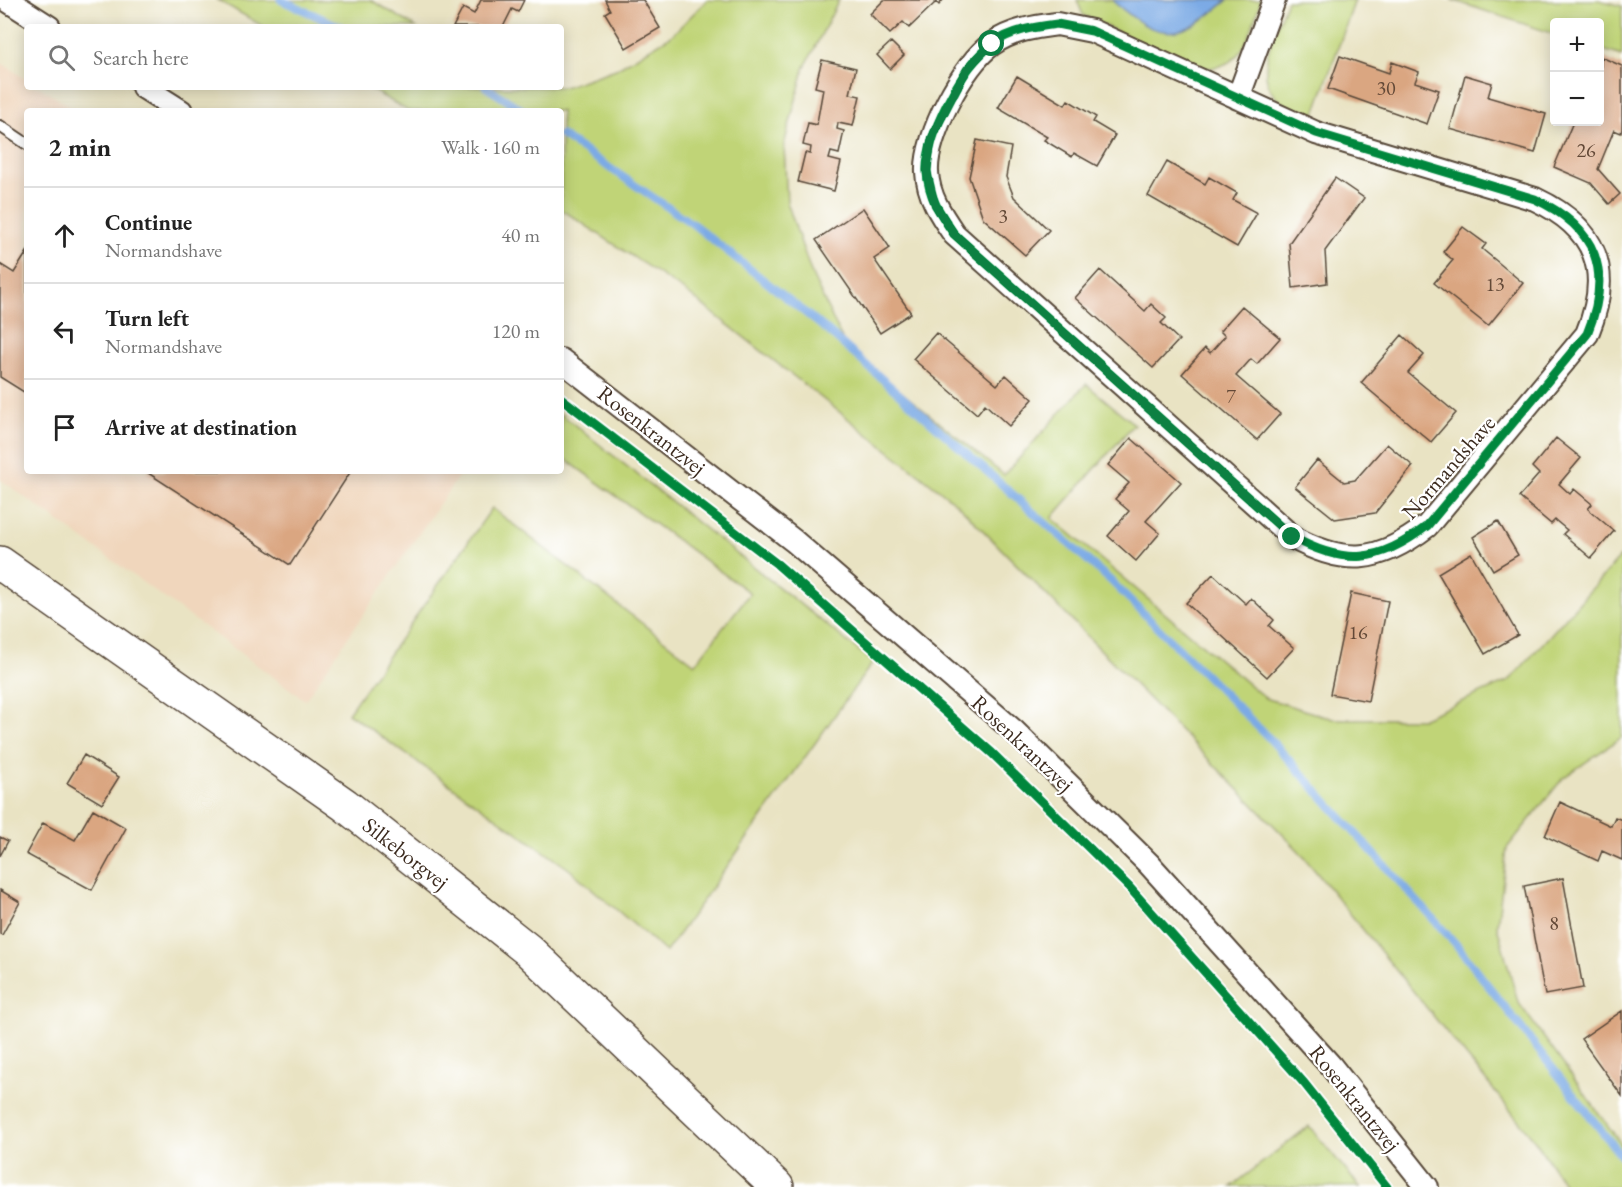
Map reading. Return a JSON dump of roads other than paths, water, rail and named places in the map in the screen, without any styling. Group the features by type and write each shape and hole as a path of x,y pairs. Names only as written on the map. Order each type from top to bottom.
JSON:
{"main road":[{"name":"Silkeborgvej","path":"0,563 345,804 528,950 777,1187"}],"street":[{"path":"7,0 44,24"},
{"path":"1238,98 1274,0"},
{"name":"Normandshave","path":"1057,24 1092,31 1238,98 1316,133 1535,199 1560,211 1580,230 1594,254 1600,281 1597,309 1587,334 1427,526 1404,544 1376,554 1347,557 1317,551 1292,537 954,234 935,205 927,171 932,137 967,69 992,44 1023,28 1057,24"},
{"path":"148,90 176,108"},
{"name":"Rosenkrantzvej","path":"564,362 794,541 1014,731 1165,881 1331,1066 1426,1187"}],"lane":[{"path":"0,126 24,142"}],"water":[{"path":"1112,0 1228,0 1195,24 1172,32 1148,27"}],"waterway":[{"path":"281,0 334,24"},
{"path":"491,90 519,108"},
{"path":"564,137 694,225 822,326 1111,581 1269,738 1455,943 1622,1157"}]}
